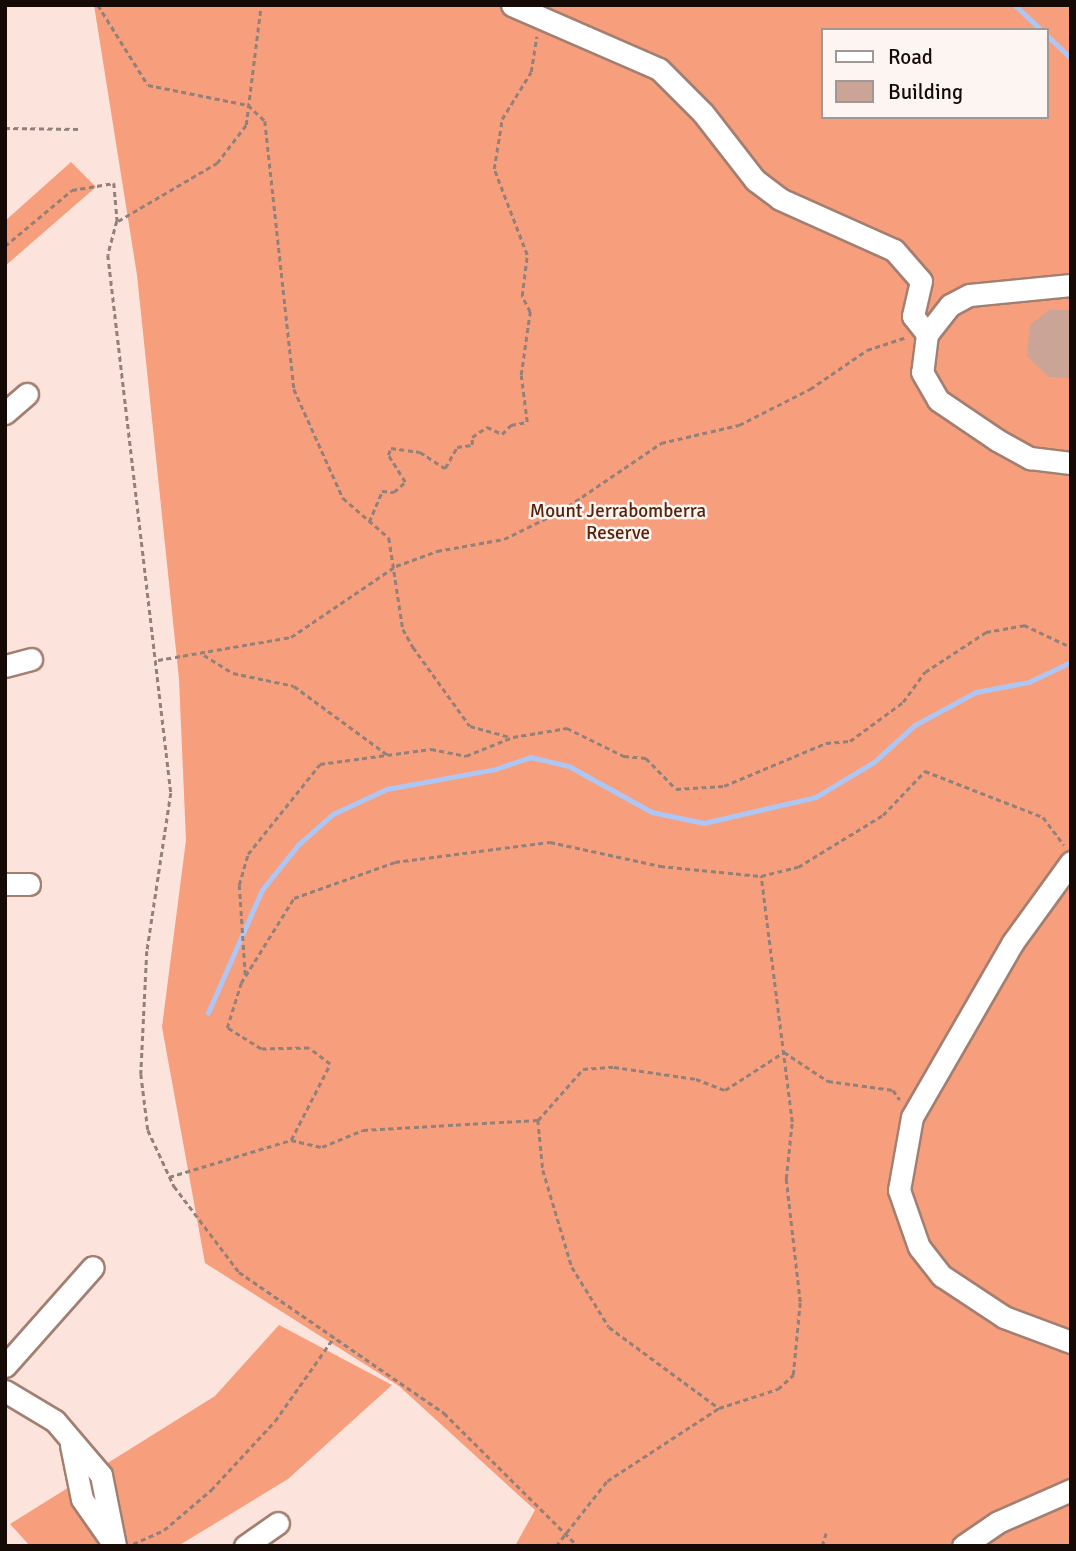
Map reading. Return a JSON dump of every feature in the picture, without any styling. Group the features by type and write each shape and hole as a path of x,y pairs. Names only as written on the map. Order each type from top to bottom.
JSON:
{"street":[{"path":"512,5 659,69 703,113 755,180 780,199 904,258 921,281 913,316 928,334"},
{"path":"1071,285 969,295 950,305 928,334 922,372 938,400 1030,458 1071,463"},
{"path":"5,413 27,394"},
{"path":"5,666 30,659"},
{"path":"1068,855 912,1117 899,1190 919,1247 942,1276 981,1304 1071,1342"},
{"path":"5,884 29,884"},
{"path":"5,1366 93,1267"},
{"path":"5,1391 55,1420 104,1480 115,1546"},
{"path":"963,1546 998,1522 1071,1490"},
{"path":"245,1546 278,1523"}],"path":[{"path":"98,5 148,85 248,105 265,121 280,301 294,389 343,499 388,538 396,566 403,629 436,681 465,712 470,726 513,737"},
{"path":"117,221 217,163 246,125 261,5"},
{"path":"370,524 383,491 394,492 405,482 388,455 391,447 420,452 445,468 457,447 472,445 472,437 487,427 502,434 511,425 527,422 521,374 530,312 522,296 527,256 494,169 506,108 531,72 538,32 550,22"},
{"path":"5,128 80,129"},
{"path":"5,246 72,190 114,183 117,221 108,254 158,660 171,793 149,939 141,1074 148,1130 169,1177 239,1272 444,1413 578,1546"},
{"path":"158,660 204,655 291,637 396,566 437,551 504,539 561,511 661,443 739,425 810,389 867,350 928,334"},
{"path":"246,975 239,885 248,854 320,764 431,749 466,756 513,737 573,729 624,757 646,758 676,789 724,786 826,743 850,741 903,702 925,671 986,632 1024,625 1071,647"},
{"path":"204,655 233,673 294,686 388,755"},
{"path":"291,1140 330,1064 309,1048 261,1049 227,1028 246,975 294,898 395,862 550,842 660,866 761,876 798,867 883,815 925,771 1043,817 1068,855"},
{"path":"556,1546 607,1481 719,1408 778,1389 793,1375 800,1302 786,1179 792,1122 761,876"},
{"path":"169,1177 291,1140 322,1147 363,1130 538,1120 583,1069 614,1068 696,1079 724,1090 784,1052"},
{"path":"784,1052 828,1081 893,1090 912,1117"},
{"path":"538,1120 543,1170 572,1267 609,1327 719,1408"},
{"path":"130,1546 164,1530 211,1490 275,1421 334,1337"},
{"path":"822,1546 827,1530"}],"green space":[{"name":"Mount Jerrabomberra Reserve","path":"94,5 1071,5 1071,1546 515,1546 535,1510 399,1386 205,1263 162,1027 186,840 179,679 137,275"},
{"path":"71,162 96,187 5,266 5,221"},
{"path":"279,1325 392,1385 288,1479 178,1546 30,1546 10,1524 215,1396"}],"building":[{"path":"1049,310 1071,310 1071,378 1049,377 1027,356 1030,325"}],"waterway":[{"path":"1015,5 1039,28"},
{"path":"1048,36 1071,58"},
{"path":"208,1013 262,890 298,845 333,814 387,789 496,769 530,757 569,766 652,812 704,823 816,797 874,762 915,725 976,692 1029,682 1071,662"}]}
